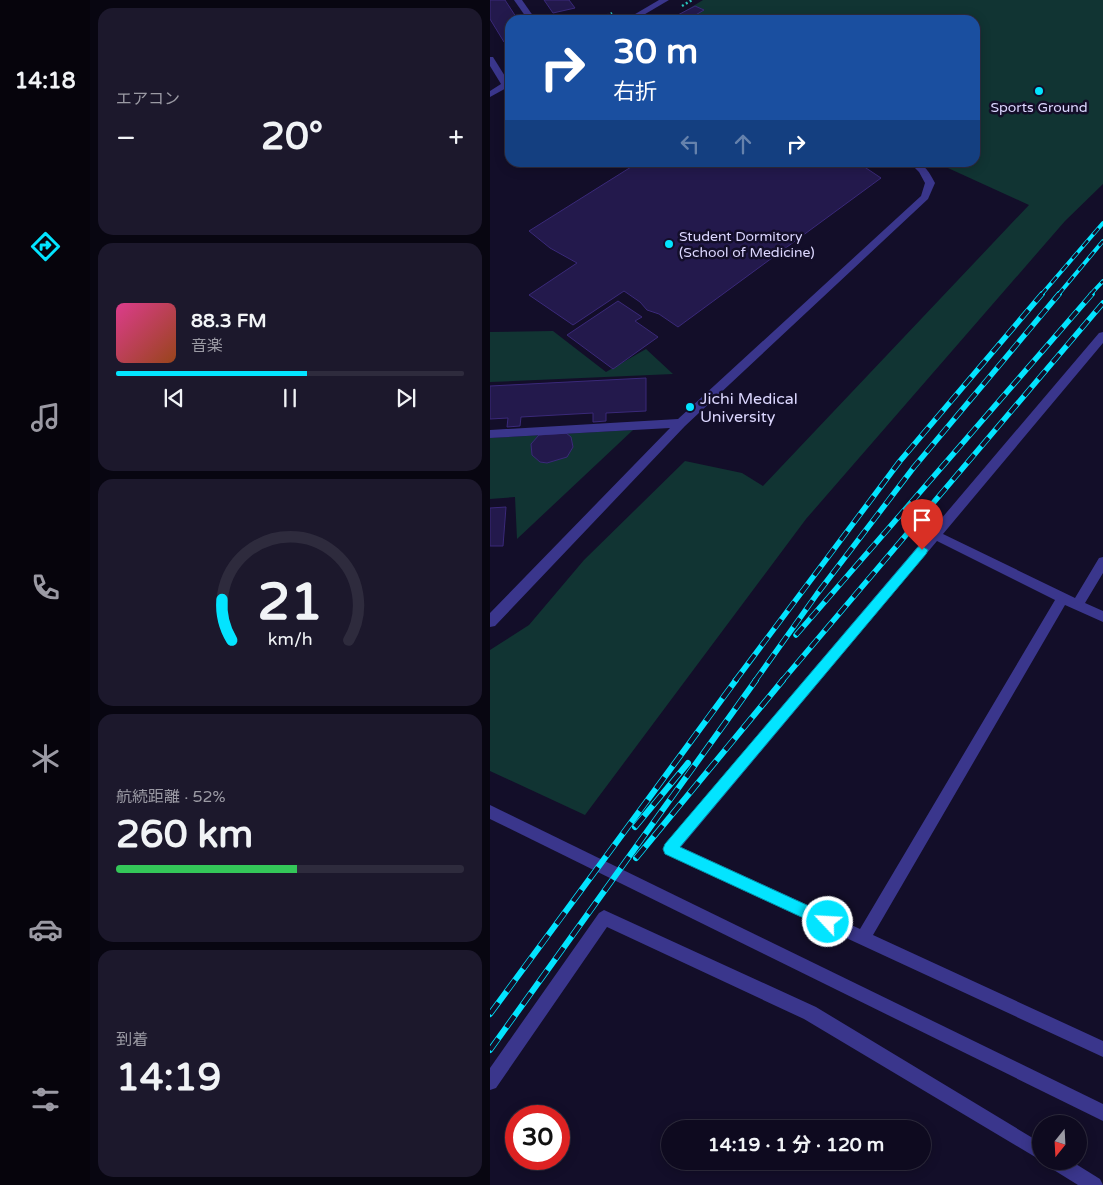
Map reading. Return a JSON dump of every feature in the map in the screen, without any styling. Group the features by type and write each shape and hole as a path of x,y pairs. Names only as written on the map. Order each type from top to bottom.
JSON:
{"street":[{"path":"518,0 528,15"},
{"path":"639,15 665,0"},
{"path":"490,59 505,80"},
{"path":"490,94 505,86"},
{"path":"490,622 681,423 925,197 930,183 919,167"},
{"path":"1103,336 670,849 1103,1048"},
{"path":"490,434 681,423"},
{"path":"935,535 1103,617"},
{"path":"1077,605 1103,562"},
{"path":"863,938 1063,598"},
{"path":"490,812 1103,1113"},
{"path":"490,1082 604,918 810,1013 1032,1148"},
{"path":"1070,1170 1094,1185"}],"green space":[{"path":"703,0 1103,0 1103,184 1065,221 806,519 585,815 490,771 490,650 529,625 584,560 685,461 742,473 763,486 1029,205 946,167 980,167 980,15 678,15"},
{"path":"553,331 606,372 646,349 673,374 490,382 490,332"},
{"path":"633,430 517,539 515,497 490,499 490,438"}],"building":[{"path":"490,0 505,0 515,15 505,15 505,42 504,42 490,19"},
{"path":"544,0 569,0 575,8 553,13"},
{"path":"695,6 704,10 696,15 678,15"},
{"name":"Student Dormitory (School of Medicine)","path":"631,167 864,167 881,178 678,327 659,314 647,310 640,302 624,291 573,325 529,295 577,263 550,248 529,231"},
{"path":"618,301 642,317 635,321 658,337 613,369 567,335"},
{"path":"646,378 646,411 606,413 606,421 593,422 593,413 521,417 520,426 507,427 508,418 490,419 490,386"},
{"path":"566,433 571,437 573,447 567,457 547,463 540,462 532,455 531,444 539,435"},
{"path":"506,507 503,546 490,546 490,508"}],"railway":[{"path":"1041,295 1103,223"},
{"path":"1058,295 1103,241"},
{"path":"1090,295 1103,281"},
{"path":"735,681 900,461 1042,294"},
{"path":"755,681 817,594 914,467 1059,294"},
{"path":"796,635 1092,294"},
{"path":"782,681 1103,303"},
{"path":"490,1014 736,680"},
{"path":"490,1050 756,680"},
{"path":"636,858 783,680"},
{"path":"635,827 688,763"}],"place":[{"name":"Sports Ground","path":"1039,91"},
{"name":"Student Dormitory (School of Medicine)","path":"669,244"},
{"name":"Jichi Medical University","path":"690,407"}],"route":[{"path":"828,922 670,849 922,550"}]}
